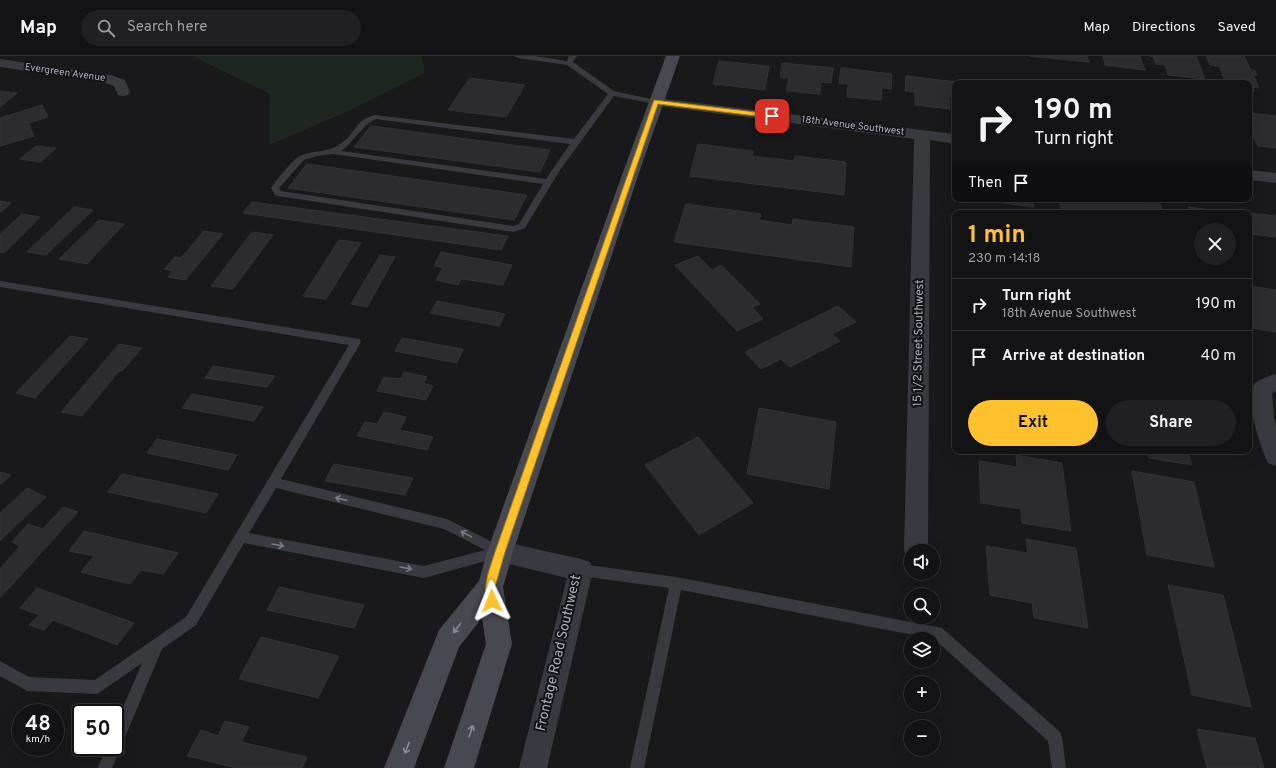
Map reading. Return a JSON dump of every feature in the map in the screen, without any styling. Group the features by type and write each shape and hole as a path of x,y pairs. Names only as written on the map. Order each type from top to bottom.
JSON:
{"main road":[{"path":"399,768 449,639 490,587 500,552 673,56"},
{"path":"459,768 500,644 490,587"}],"street":[{"name":"Evergreen Avenue","path":"0,63 106,78 120,83 122,92"},
{"name":"18th Avenue Southwest","path":"656,102 952,139"},
{"name":"15 1/2 Street Southwest","path":"916,544 922,135"},
{"path":"1252,175 1276,178"},
{"path":"1276,382 1262,388 1263,418 1276,457"},
{"name":"Frontage Road Southwest","path":"500,552 581,570 533,768"}],"lane":[{"path":"518,56 571,59 612,93 656,102"},
{"path":"548,182 333,152 315,154 301,158 275,188 278,193 514,229 522,226 548,182 556,168 612,93"},
{"path":"333,152 347,142 366,120 375,117 576,142"},
{"path":"0,284 356,342 190,621 97,687 27,684 0,668"},
{"path":"273,482 447,524 500,552"},
{"path":"240,538 424,572 500,552"},
{"path":"581,570 676,583 937,633 1055,737 1059,768"},
{"path":"637,768 676,583"},
{"path":"124,722 157,644"},
{"path":"105,768 110,756"}],"shaded area":[{"path":"422,56 425,73 344,113 269,145 270,94 194,57"}],"building":[{"path":"1029,56 1087,56 1089,62"},
{"path":"1103,56 1140,56 1145,70 1105,65"},
{"path":"1150,56 1196,56 1205,79 1168,75 1165,65 1156,64 1154,58"},
{"path":"1206,56 1244,56 1251,70 1255,71 1257,75 1253,75 1259,88 1252,87 1252,80 1225,80 1219,66 1210,65"},
{"path":"719,61 769,66 765,90 713,84"},
{"path":"782,63 833,68 831,83 821,82 820,94 786,91 789,78 780,77"},
{"path":"841,68 892,74 891,89 882,88 881,100 847,97 848,84 839,83"},
{"path":"906,76 952,81 952,96 949,96 950,109 915,105 915,92 905,91"},
{"path":"470,78 525,85 506,117 448,110"},
{"path":"0,91 17,93 0,107"},
{"path":"42,105 48,117 28,123 34,136 0,146 0,118"},
{"path":"1252,113 1276,116 1276,148 1258,146 1252,133"},
{"path":"371,126 550,150 540,172 354,147"},
{"path":"698,144 753,151 752,156 794,161 795,156 846,162 844,195 690,176"},
{"path":"36,146 56,148 41,162 20,159"},
{"path":"307,164 527,195 514,220 288,188"},
{"path":"0,201 11,203 0,213"},
{"path":"252,202 508,236 501,250 243,213"},
{"path":"995,202 1033,202 1034,207"},
{"path":"1060,202 1145,202 1160,204 1162,210 1061,210"},
{"path":"686,204 761,214 759,220 792,225 793,219 854,227 851,267 674,242"},
{"path":"74,207 93,210 46,255 27,252"},
{"path":"1188,207 1212,210 1189,210"},
{"path":"1252,213 1276,216 1276,237 1252,234"},
{"path":"22,214 40,217 4,253 0,252 0,234"},
{"path":"99,220 124,224 87,264 59,259"},
{"path":"204,231 223,234 185,280 168,277 173,271 164,269 175,257 181,258"},
{"path":"252,232 273,235 233,289 211,286"},
{"path":"339,240 361,243 326,299 303,296"},
{"path":"441,252 512,265 503,285 461,279 458,285 436,280 443,267 434,266"},
{"path":"380,255 395,257 367,307 351,304"},
{"path":"698,256 712,270 721,265 760,304 752,307 763,319 737,331 675,265"},
{"path":"1252,286 1276,290 1276,332 1252,328"},
{"path":"437,301 505,314 499,326 430,313"},
{"path":"838,306 856,322 832,334 840,341 790,367 781,359 761,369 745,352"},
{"path":"70,336 88,339 35,398 16,393"},
{"path":"402,338 463,349 457,363 395,351"},
{"path":"119,344 142,348 122,371 119,371 82,416 61,412"},
{"path":"213,366 275,376 267,387 205,378"},
{"path":"404,372 427,377 423,383 433,386 426,400 377,391 384,377 401,379"},
{"path":"192,394 263,407 254,421 182,408"},
{"path":"759,408 836,422 829,489 747,474"},
{"path":"384,412 406,417 400,430 433,437 427,450 357,436 365,422 377,424"},
{"path":"698,437 753,503 699,535 645,465"},
{"path":"157,439 237,455 228,470 147,453"},
{"path":"1148,454 1189,454 1192,465 1149,458"},
{"path":"1016,455 1062,463 1071,531 1022,523 1021,509 981,503 979,461 1017,467"},
{"path":"334,464 413,478 405,495 325,481"},
{"path":"1132,471 1194,482 1214,567 1147,555"},
{"path":"0,472 11,475 0,485"},
{"path":"122,474 218,494 206,513 108,492"},
{"path":"27,488 46,497 0,541 0,513"},
{"path":"63,507 78,512 0,598 0,569 20,546 12,542 28,524 43,529"},
{"path":"84,531 178,553 163,574 141,570 130,584 81,572 94,556 69,551"},
{"path":"1026,539 1076,548 1088,628 1034,618 1032,603 990,595 986,546 1028,553"},
{"path":"1168,585 1223,595 1251,707 1192,695"},
{"path":"279,587 364,605 354,628 267,610"},
{"path":"37,588 134,623 117,645 53,620 44,630 29,625 39,615 20,608"},
{"path":"261,637 339,656 318,698 239,679"},
{"path":"225,721 249,727 241,742 307,757 302,768 236,768 187,756 201,730 218,736"},
{"path":"1197,729 1255,738 1264,768 1207,768"}],"route":[{"path":"492,601 490,587 500,552 656,102 772,116"}]}
